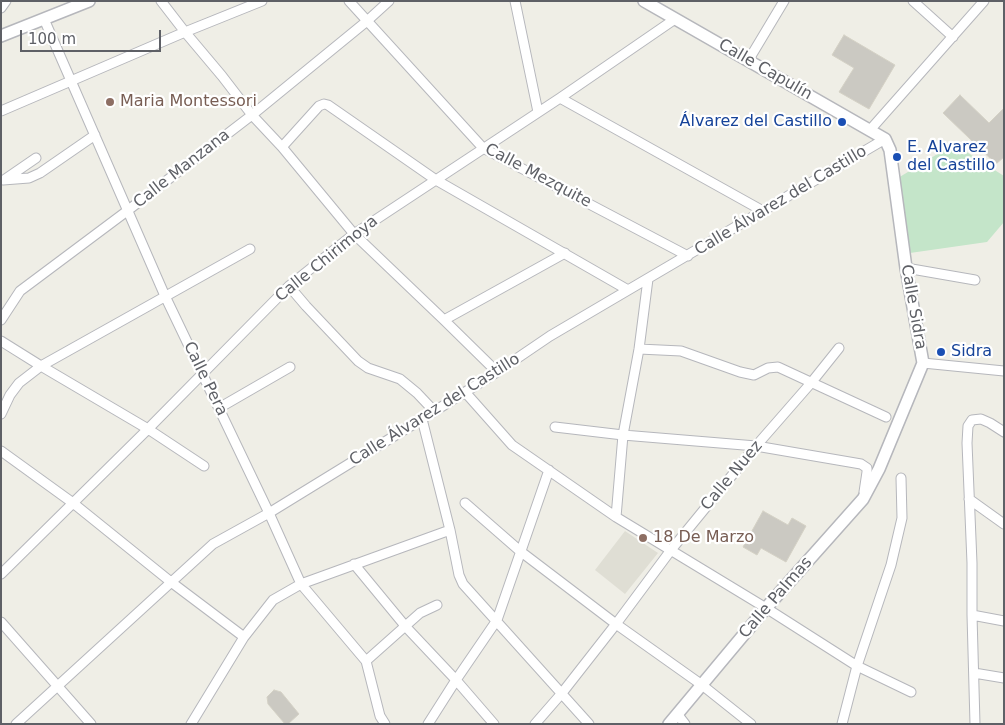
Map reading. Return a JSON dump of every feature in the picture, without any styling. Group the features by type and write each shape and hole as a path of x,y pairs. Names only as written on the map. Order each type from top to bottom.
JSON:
{"street":[{"path":"1,8 6,1"},
{"path":"1,36 89,1"},
{"path":"161,1 252,115 282,147 354,234 497,372"},
{"path":"1,111 262,1"},
{"name":"Calle Mezquite","path":"349,1 483,148 688,256"},
{"name":"Calle Manzana","path":"1,320 20,291 252,115 389,1"},
{"path":"515,1 538,112"},
{"name":"Calle Capulín","path":"644,1 885,139"},
{"path":"748,61 784,1"},
{"path":"913,1 953,37"},
{"path":"870,130 984,1"},
{"name":"Calle Pera","path":"44,19 165,296 301,584 366,661 380,716 385,724"},
{"name":"Calle Chirimoya","path":"1,574 289,286 354,234 676,19"},
{"path":"560,98 763,211"},
{"path":"282,147 319,106 328,105 436,180 628,290"},
{"path":"2,181 29,178 40,173 95,135"},
{"name":"Calle Álvarez del Castillo","path":"16,724 213,544 269,514 434,412 550,336 885,139"},
{"name":"Calle Sidra","path":"879,469 923,363 906,268 890,150 885,139"},
{"path":"2,181 36,158"},
{"path":"1,414 10,395 19,383 41,366 250,249"},
{"path":"444,320 565,253"},
{"path":"906,268 975,280"},
{"path":"616,517 623,435 639,350 648,279"},
{"path":"289,286 358,361 368,368 400,379 417,393 434,412"},
{"path":"1,341 148,429 204,466"},
{"name":"Calle Nuez","path":"535,724 616,624 671,550 839,348"},
{"path":"639,350 681,351 740,372 754,375 768,368 778,367 886,417"},
{"path":"923,363 1004,371"},
{"path":"218,408 290,367"},
{"path":"465,392 512,445 616,517 857,666 911,692"},
{"path":"422,419 450,530 459,575 463,584 589,724"},
{"path":"975,724 968,426 972,420 980,419 1004,432"},
{"path":"555,427 623,435 756,446 864,466 867,472 863,499"},
{"path":"1,451 73,503 171,582 244,637"},
{"name":"Calle Palmas","path":"669,724 682,719 702,685 766,608 863,499 879,469"},
{"path":"428,724 497,620 549,470"},
{"path":"842,724 857,666 891,565 902,518 901,478"},
{"path":"969,499 1004,524"},
{"path":"465,503 520,551 616,624 702,685 751,724"},
{"path":"192,724 244,637 273,600 301,584 450,530"},
{"path":"354,564 406,627 494,724"},
{"path":"366,661 420,613 437,605"},
{"path":"972,615 1004,620"},
{"path":"1,622 91,724"},
{"path":"974,673 1004,678"}],"shaded area":[{"path":"625,531 658,553 625,594 595,570"}],"green space":[{"path":"954,144 1004,176 1004,222 987,242 910,253 898,178"}],"building":[{"path":"844,35 895,65 869,109 839,92 854,68 832,55"},
{"path":"960,95 989,123 1004,108 1004,157 996,164 943,113"},
{"path":"763,511 788,525 792,518 806,526 786,562 761,548 757,555 743,547"},
{"path":"274,690 281,692 299,714 288,724 285,724 268,704 267,697"}],"place":[{"name":"Maria Montessori","path":"110,102"},
{"name":"Álvarez del Castillo","path":"842,122"},
{"name":"E. Alvarez del Castillo","path":"897,157"},
{"name":"Sidra","path":"941,352"},
{"name":"18 De Marzo","path":"643,538"}]}
